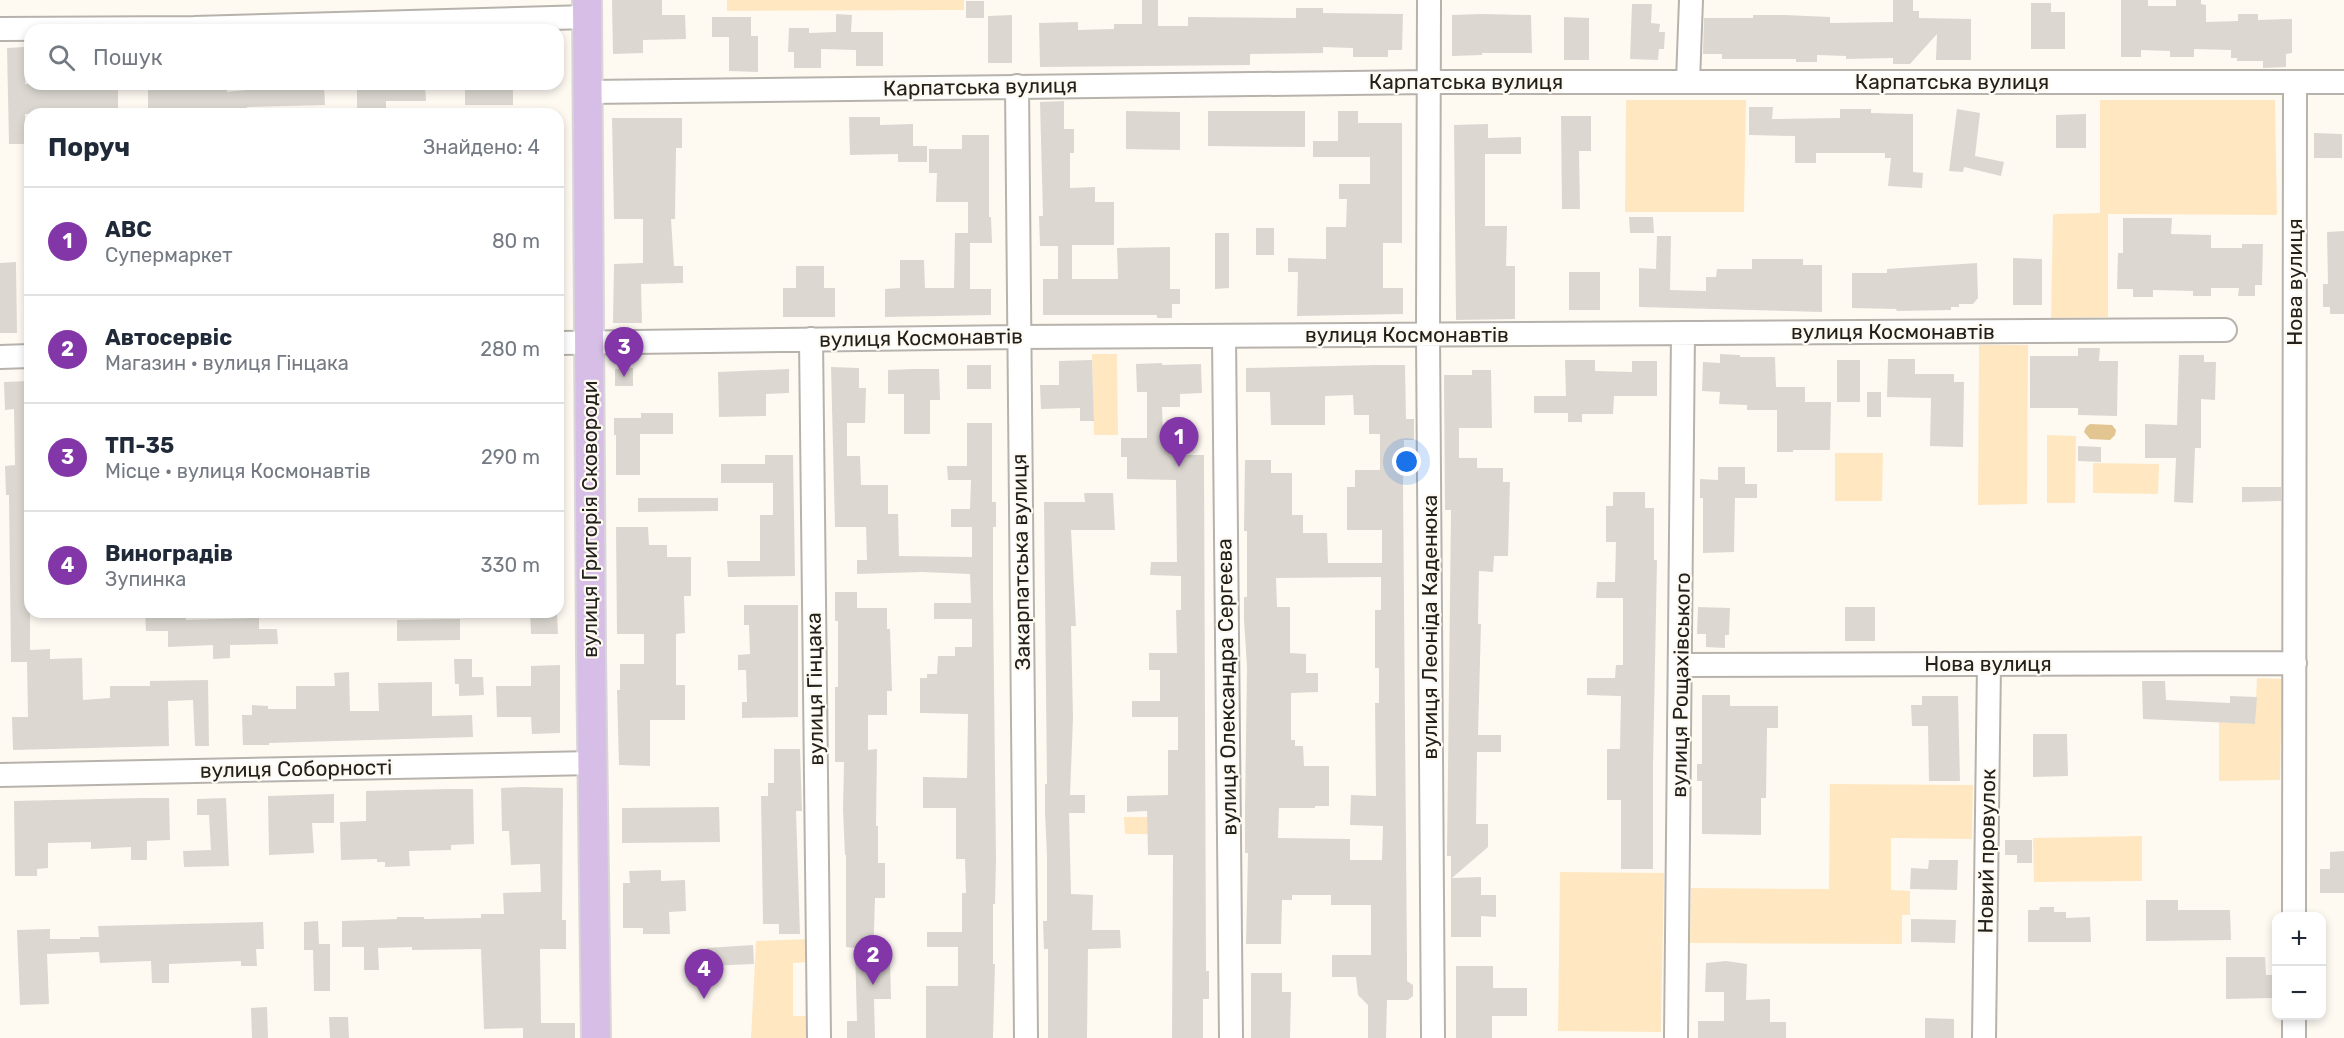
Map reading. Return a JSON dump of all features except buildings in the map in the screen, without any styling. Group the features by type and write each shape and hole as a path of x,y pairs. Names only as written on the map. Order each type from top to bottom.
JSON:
{"main road":[{"name":"вулиця Григорія Сковороди","path":"587,8 588,343 596,1038"}],"street":[{"name":"вулиця Леоніда Каденюка","path":"1429,0 1428,335 1433,1038"},
{"path":"1688,81 1691,0"},
{"path":"306,24 587,8"},
{"path":"0,29 24,29"},
{"name":"Карпатська вулиця","path":"588,92 1429,82 2344,82"},
{"name":"Нова вулиця","path":"2294,912 2295,82"},
{"name":"Закарпатська вулиця","path":"1017,86 1026,1038"},
{"name":"вулиця Космонавтів","path":"564,343 1018,337 2225,330"},
{"name":"вулиця Рощахівського","path":"1676,1038 1683,333"},
{"name":"вулиця Олександра Сергеєва","path":"1224,336 1230,1038"},
{"name":"вулиця Гінцака","path":"811,339 819,1038"},
{"path":"0,357 24,356"},
{"name":"Новий провулок","path":"1984,1038 1989,663"},
{"name":"Нова вулиця","path":"1681,665 2295,663"},
{"name":"вулиця Соборності","path":"0,775 593,763"},
{"path":"2294,1020 2294,1038"}],"shaded area":[{"path":"727,0 964,0 964,10 727,11"},
{"path":"1626,100 1746,100 1744,212 1625,212"},
{"path":"2100,100 2275,100 2277,215 2108,214 2108,317 2051,318 2053,214 2100,213"},
{"path":"1979,345 2028,345 2027,504 1978,505"},
{"path":"1092,354 1117,354 1118,435 1094,435"},
{"path":"2090,424 2112,425 2116,430 2115,435 2110,440 2090,439 2084,432"},
{"path":"2047,435 2076,436 2075,503 2047,503"},
{"path":"1835,453 1883,453 1882,501 1835,501"},
{"path":"2093,463 2159,464 2158,494 2093,493"},
{"path":"2257,678 2282,679 2280,780 2219,781 2219,722 2255,724"},
{"path":"1830,784 1973,785 1972,839 1891,838 1891,890 1910,891 1910,915 1902,915 1902,944 1690,943 1691,888 1829,889"},
{"path":"1124,817 1163,817 1164,834 1125,834"},
{"path":"2142,836 2142,881 2034,882 2033,838"},
{"path":"1560,872 1664,873 1661,1032 1558,1031"},
{"path":"812,939 812,962 793,963 793,1016 812,1016 812,1038 751,1038 756,941"}],"place":[{"name":"ТП-35","path":"624,377"},
{"name":"ABC","path":"1179,467"},
{"name":"Автосервіс","path":"873,985"},
{"name":"Виноградів","path":"704,999"}]}
